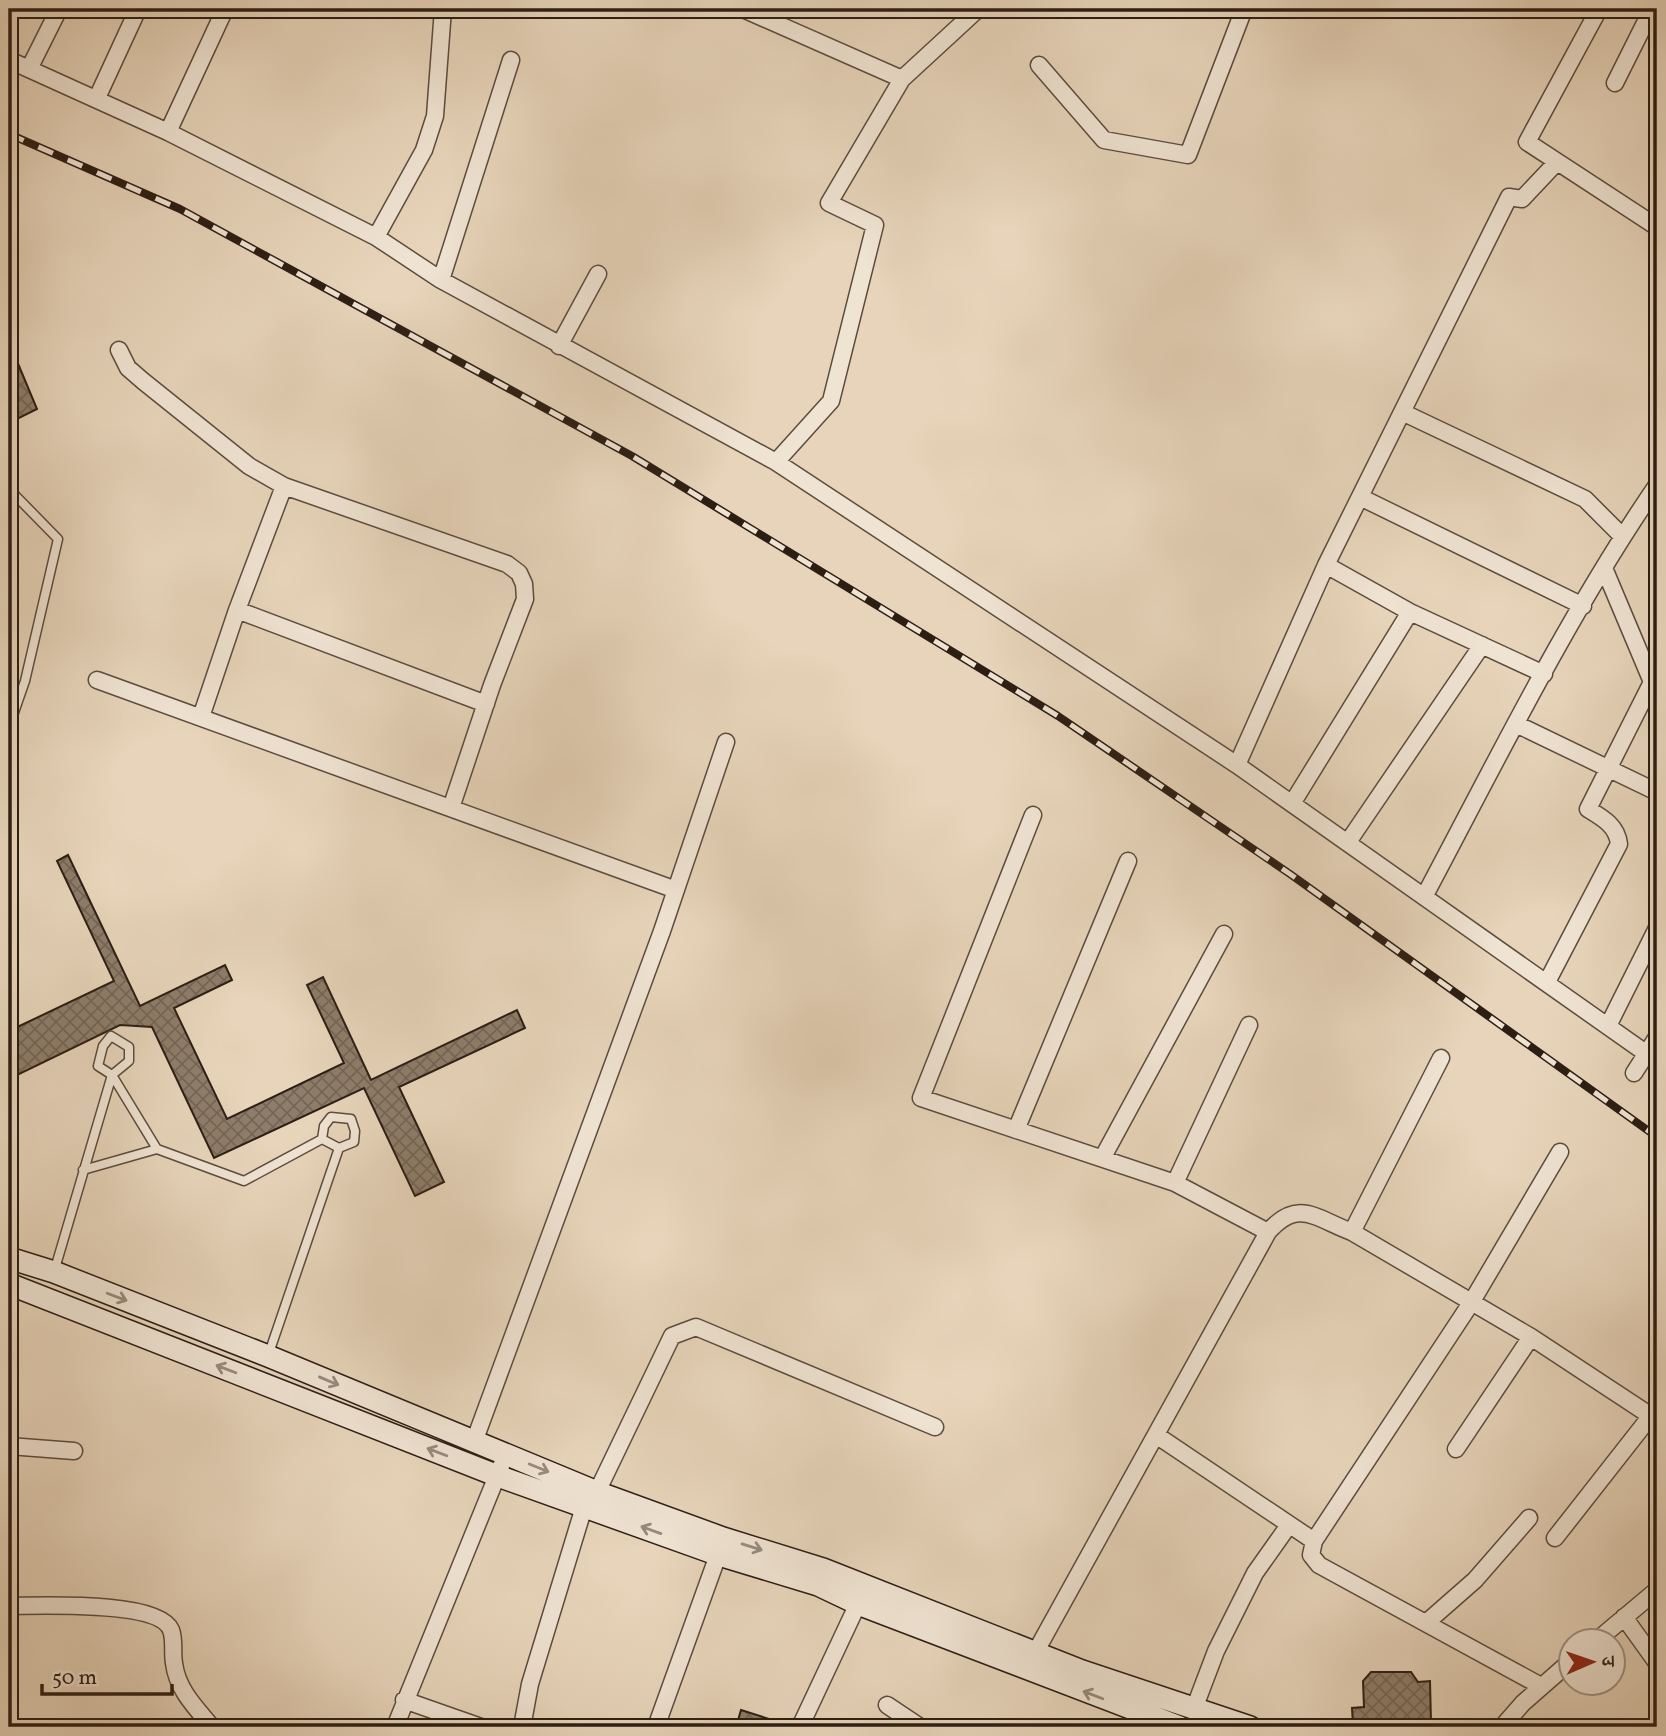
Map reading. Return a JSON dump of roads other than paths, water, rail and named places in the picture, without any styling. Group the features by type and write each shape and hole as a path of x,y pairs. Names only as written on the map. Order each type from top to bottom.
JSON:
{"main road":[{"path":"9,1258 54,1272 268,1356 505,1454 590,1495 721,1546 823,1569 862,1595 1180,1727"},
{"path":"9,1284 498,1476 590,1495"},
{"path":"862,1595 1035,1653 1142,1711 1194,1709 1251,1727"}],"street":[{"path":"29,69 59,9"},
{"path":"97,98 138,9"},
{"path":"168,132 225,9"},
{"path":"376,237 424,150 435,116 443,9"},
{"path":"743,9 902,79"},
{"path":"776,462 831,401 876,225 830,203 902,79 978,9"},
{"path":"1039,65 1104,140 1188,155 1244,9"},
{"path":"1599,9 1527,142 1657,227"},
{"path":"1615,83 1653,9"},
{"path":"9,60 168,132 376,237 441,280 776,462 1293,802 1652,1058"},
{"path":"441,280 511,61"},
{"path":"1237,765 1326,565 1509,197 1522,200 1556,163"},
{"path":"559,346 598,274"},
{"path":"120,350 128,368 143,382 248,466 284,486 507,564 519,573 524,584 525,599 451,808"},
{"path":"1402,412 1585,499 1622,536"},
{"path":"1424,897 1516,724 1622,536 1657,485"},
{"path":"201,718 237,610 284,486"},
{"path":"1360,496 1583,606"},
{"path":"1326,565 1410,612 1544,674"},
{"path":"1547,982 1619,844 1618,834 1604,819 1588,809 1655,684 1604,568"},
{"path":"237,610 486,704"},
{"path":"1293,802 1410,612"},
{"path":"1348,842 1482,645"},
{"path":"97,680 676,890"},
{"path":"1516,724 1657,792"},
{"path":"474,1442 676,890 726,742"},
{"path":"1033,815 921,1098 1175,1182 1268,1232"},
{"path":"1016,1130 1128,861"},
{"path":"1608,1026 1657,928"},
{"path":"1102,1157 1224,934"},
{"path":"1175,1182 1249,1025"},
{"path":"1634,1073 1652,1058 1657,1037"},
{"path":"1352,1232 1441,1058"},
{"path":"1541,1686 1319,1564 1311,1555 1314,1541 1471,1303 1560,1152"},
{"path":"1035,1653 1268,1232 1289,1212 1299,1212 1352,1232 1654,1412 1555,1538"},
{"path":"522,1727 533,1672 590,1495 672,1336 696,1327 935,1427"},
{"path":"1457,1450 1531,1337"},
{"path":"1156,1435 1314,1541"},
{"path":"9,1446 74,1451"},
{"path":"395,1727 505,1454"},
{"path":"1426,1623 1475,1580 1529,1518"},
{"path":"1194,1709 1216,1651 1255,1573 1289,1525"},
{"path":"656,1727 721,1546"},
{"path":"1612,1628 1657,1590"},
{"path":"800,1727 862,1595"},
{"path":"9,1606 113,1607 162,1620 170,1627 177,1678 184,1693 212,1727"},
{"path":"1625,1617 1657,1663"},
{"path":"1502,1727 1558,1672"},
{"path":"404,1700 481,1727"},
{"path":"887,1705 920,1727"}],"lane":[{"path":"9,489 58,539 25,681 9,727"},
{"path":"54,1272 113,1075 129,1061 129,1047 111,1036 103,1046 98,1066 113,1075 157,1149"},
{"path":"268,1356 339,1148 354,1142 355,1131 351,1119 331,1117 324,1126 322,1139"},
{"path":"83,1170 157,1149 244,1181 322,1139"},
{"path":"322,1139 339,1148"}],"railway":[{"path":"9,134 180,209 632,456 1058,716 1290,874 1657,1137"}]}
